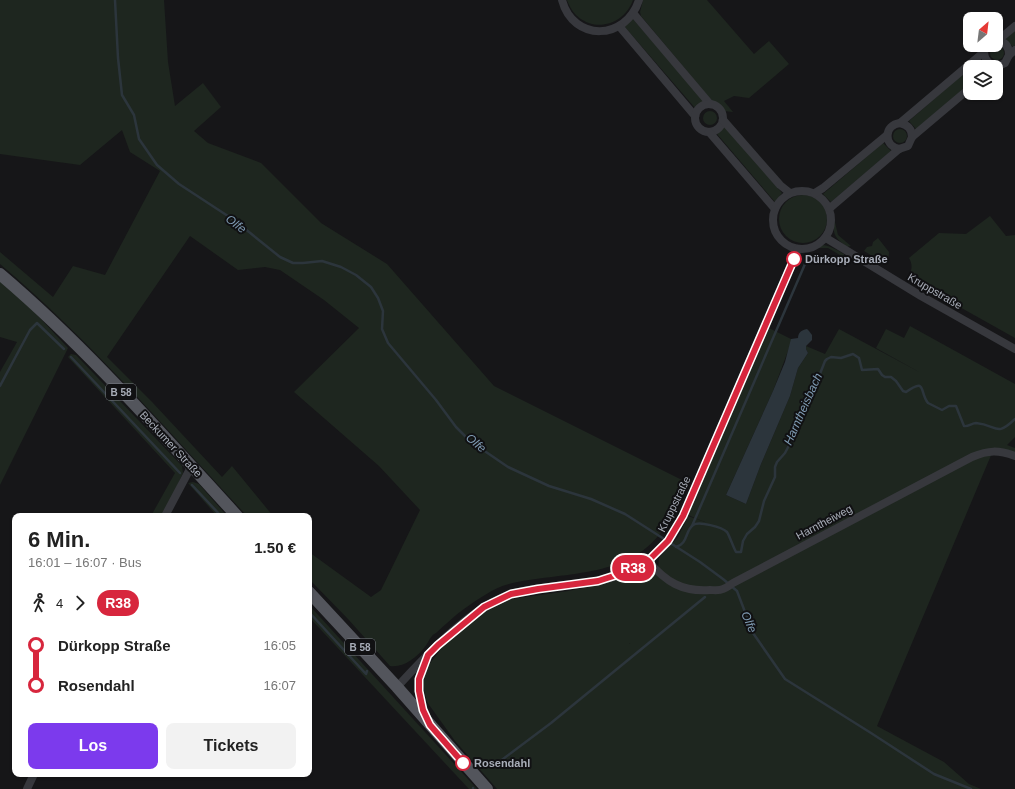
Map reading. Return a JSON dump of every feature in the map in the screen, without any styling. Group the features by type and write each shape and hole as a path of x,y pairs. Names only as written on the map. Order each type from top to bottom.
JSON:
{"main road":[{"name":"Beckumer Straße","path":"0,274 27,297 73,342 234,513"},
{"name":"B 58","path":"312,595 397,687 487,789"}],"street":[{"path":"562,0 566,12 583,27 590,30 605,31 626,22 633,13 639,0"},
{"path":"633,13 710,104 714,105 721,111 723,120 780,185 790,193"},
{"path":"619,26 695,116 697,125 709,132 775,209"},
{"path":"1003,36 1015,26"},
{"path":"1003,43 1012,53 1003,64"},
{"path":"815,193 887,135 888,131 893,125 900,123 983,52"},
{"path":"912,137 963,94"},
{"path":"695,116 701,107 710,104"},
{"path":"709,132 718,128 723,120"},
{"path":"830,208 899,149 908,146 911,142 912,132 910,128 900,123"},
{"path":"887,135 890,144 899,149"},
{"path":"798,190 807,190 815,193 824,200 830,208 832,224 830,231 826,238 818,245 808,249 794,248 780,239 774,230 773,219 775,209 781,199 790,193 798,190"},
{"name":"Kruppstraße","path":"826,238 920,296 1015,349"},
{"name":"Kruppstraße","path":"397,687 438,645 484,607 511,594 598,581 623,573 648,561 662,548 673,534 683,516 738,391 794,259 794,248"},
{"name":"Harntheiweg","path":"648,561 670,582 688,589 701,591 722,590 730,584 972,457 990,451 1003,452 1015,456"},
{"path":"167,513 191,467"},
{"path":"428,655 419,679 419,685 423,710 430,725"},
{"path":"26,789 32,777"}],"shaded area":[{"path":"0,0 164,0 168,62 175,106 203,83 221,107 194,131 208,143 261,163 321,223 387,264 494,386 686,482 673,514 666,526 648,547 631,558 612,566 592,571 529,580 497,588 464,609 433,635 421,652 409,662 390,666 348,619 312,582 312,554 371,597 381,590 420,510 379,466 294,392 359,328 324,300 280,270 265,267 238,270 190,236 107,357 153,403 222,477 232,466 271,513 244,513 97,354 0,264 0,252 53,297 73,266 105,275 160,171 130,152 122,130 80,165 0,154"},
{"path":"567,0 633,0 627,11 619,18 610,23 600,25 581,19 573,11"},
{"path":"643,0 707,0 754,54 769,41 789,64 749,98 734,96 724,101 733,112 724,111 721,106 713,102 641,16 640,12"},
{"path":"633,19 704,101 696,109 624,26"},
{"path":"1015,30 1015,45 1013,47 1005,38"},
{"path":"1003,50 1004,53 1002,58 997,60 992,58 990,52 1003,52"},
{"path":"963,74 963,89 916,129 909,121"},
{"path":"710,111 715,113 717,118 715,123 710,125 705,123 703,118 705,113"},
{"path":"725,127 782,193 775,202 717,134"},
{"path":"900,129 905,131 907,136 905,141 900,143 895,141 893,136 895,131"},
{"path":"883,143 891,151 831,202 823,194"},
{"path":"803,195 812,197 820,202 825,210 827,219 825,228 820,236 812,241 803,243 794,241 786,236 781,228 779,219 781,210 786,202 794,197"},
{"path":"990,216 1006,236 1015,235 1015,338 908,278 912,268 909,258 939,233 966,234"},
{"path":"834,218 838,235 851,246 847,247 835,235"},
{"path":"878,238 889,252 888,263 886,264 864,251 867,247 872,246 873,242"},
{"path":"823,245 831,247 844,254 845,258 828,248 818,248 817,246"},
{"path":"0,281 24,301 68,348 0,485 0,372 17,342 0,337"},
{"path":"910,326 1015,384 1015,437 1007,445 1015,448 1015,453 992,453 877,726 944,762 969,784 981,789 497,789 455,741 427,702 423,686 424,672 445,644 486,611 512,599 599,585 640,570 647,569 691,593 671,580 658,568 659,558 678,537 688,516 705,522 688,515 769,328 791,339 791,343 773,391 726,495 746,504 761,464 790,396 798,368 808,353 806,346 825,354 839,329 921,373 876,348 886,329 904,338"},
{"path":"807,329 812,335 812,340 806,346 808,353 798,368 790,396 761,464 746,504 726,495 773,391 785,362 791,339 798,338 800,332"},
{"path":"71,354 76,355 182,466 183,473 164,513 153,513 175,473 68,357"},
{"path":"193,482 199,484 224,513 214,513 188,483"},
{"path":"312,608 477,789 469,789 312,620"}],"waterway":[{"name":"Olfe","path":"115,0 118,58 122,95 134,115 139,139 157,165 179,184 234,220 280,257 293,263 322,261 341,267 356,275 371,287 378,298 383,311 382,329 388,343 436,400 456,427 470,441 508,467 549,486 591,499 625,514 700,562 737,591 753,633 785,679 934,774 971,789"},
{"path":"692,526 805,264"},
{"path":"0,386 30,330 37,323 64,349"},
{"name":"Harntheisbach","path":"676,547 683,543 693,525 700,524 710,525 727,532 736,552 741,552 743,541 747,534 759,521 764,501 775,477 775,467 777,462 785,453 795,434 795,427 805,410 807,398 816,384 825,361 831,357 841,358 853,354 859,358 862,370 878,369 882,375 885,377 891,377 896,381 903,391 906,392 920,386 928,403 942,410 949,406 956,406 964,426 976,423 1000,429 1004,428 1015,419"},
{"path":"71,357 180,473"},
{"path":"192,485 218,513"},
{"path":"495,765 551,723 705,597"},
{"path":"312,615 366,674 367,671"}],"bus line":[{"name":"R38","path":"463,763 430,725 423,710 419,691 419,679 428,655 458,627 484,607 511,594 598,581 623,573 648,561 662,548 673,534 683,516 794,259"}],"place":[{"name":"Dürkopp Straße","path":"794,259"},
{"name":"Rosendahl","path":"463,763"}]}
